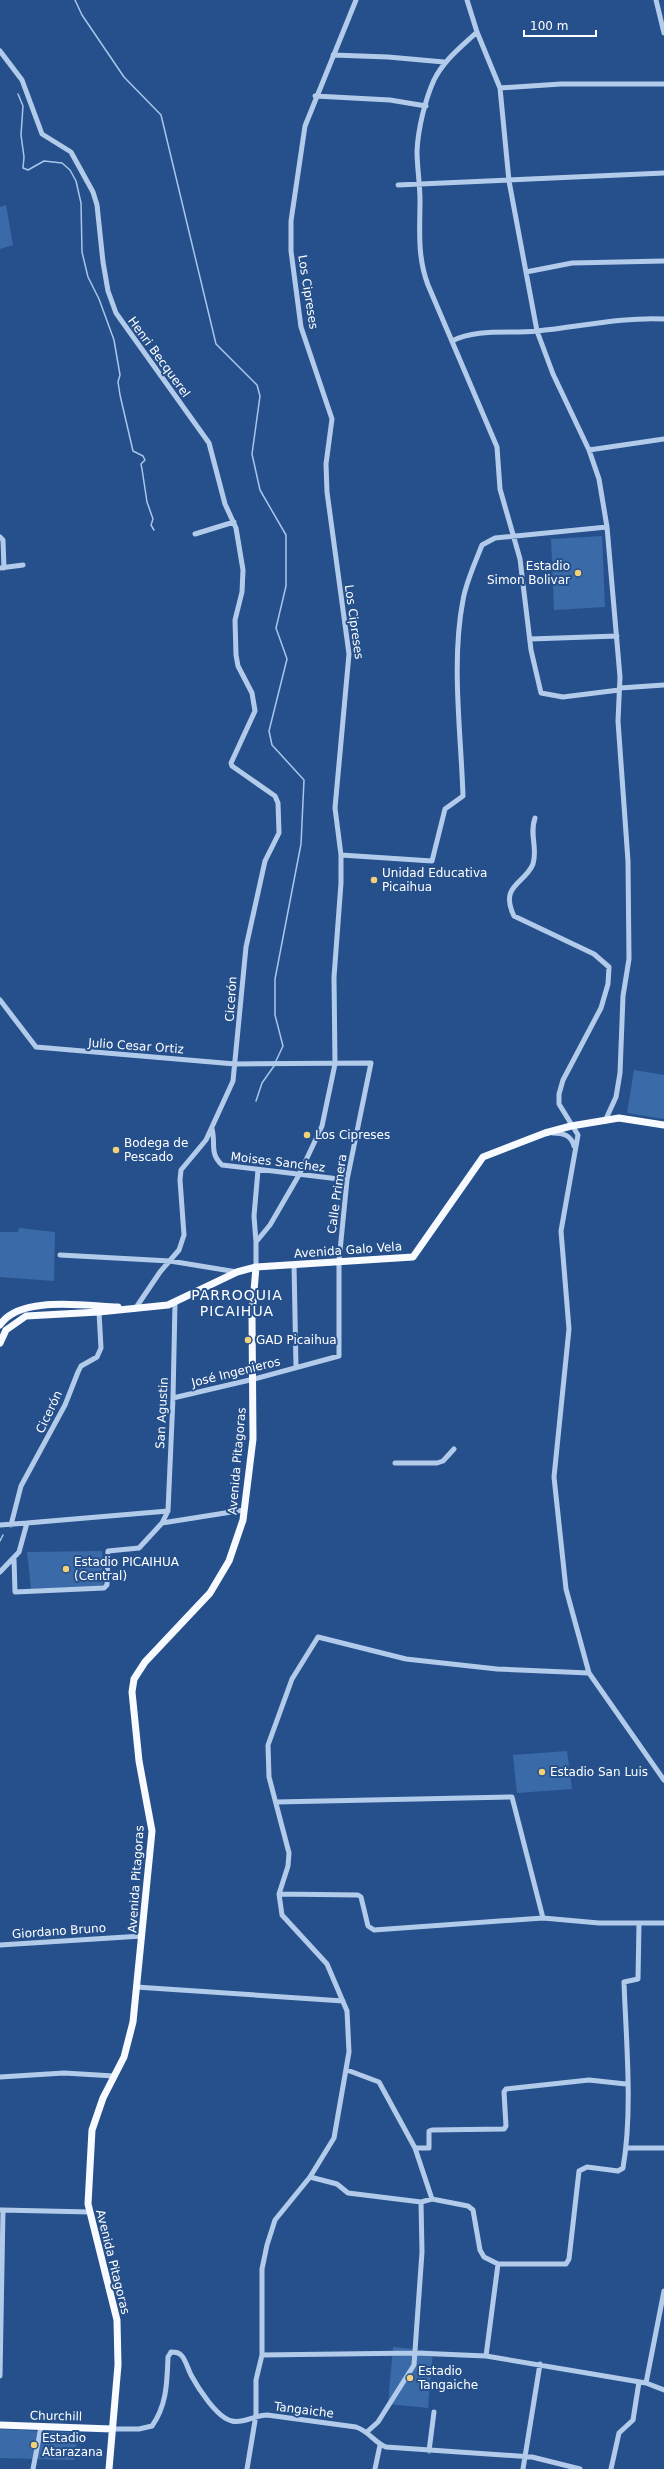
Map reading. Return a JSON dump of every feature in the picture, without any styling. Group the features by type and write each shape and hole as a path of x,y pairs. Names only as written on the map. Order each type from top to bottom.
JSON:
{"main road":[{"name":"Avenida Galo Vela","path":"0,1343 6,1330 26,1316 99,1312 174,1303 237,1272 256,1268 294,1264 413,1257 483,1158 545,1133 571,1126 619,1118 664,1125"},
{"name":"Avenida Pitagoras","path":"109,2469 118,2365 117,2320 88,2204 92,2130 103,2098 124,2057 133,2022 152,1825 139,1761 132,1692 134,1679 145,1662 210,1593 229,1561 244,1510 253,1439 254,1379 252,1315 256,1268"},
{"name":"Avenida Galo Vela","path":"0,1326 12,1313 29,1307 120,1307 131,1309"},
{"name":"Churchill","path":"0,2425 112,2429"}],"street":[{"name":"Los Cipreses","path":"256,1242 270,1225 299,1175 322,1126 335,1064 334,977 341,883 341,855 335,808 350,654 327,492 326,464 332,419 301,327 291,251 291,221 305,126 315,96 356,0"},
{"path":"467,0 477,32 500,88 509,181 537,331 553,374 589,450 599,479 607,527 616,636 619,689 618,721 628,862 629,959 623,996 620,1074 616,1097 605,1121"},
{"path":"656,0 664,34"},
{"path":"477,32 444,62 434,80 426,106 417,151 420,185 421,260 452,341 497,446 500,489 514,536 525,593 532,658 541,693 563,697 619,689 664,685"},
{"name":"Henri Becquerel","path":"0,51 22,80 42,134 71,152 93,192 97,206 108,291 116,313 209,443 225,504 234,522 240,543 243,570 242,592 235,620 236,655 238,666 252,693"},
{"path":"333,55 388,57 444,62"},
{"path":"500,88 561,84 664,84"},
{"path":"315,96 390,100 426,106"},
{"path":"398,185 664,173"},
{"path":"526,272 572,263 664,261"},
{"path":"452,341 467,336 537,331 613,319 664,319"},
{"path":"589,450 664,438"},
{"path":"195,534 234,522"},
{"path":"341,855 432,861 445,809 463,796 459,668 463,599 482,546 495,538 607,527"},
{"path":"0,537 3,540 2,568 23,565"},
{"path":"530,639 616,636"},
{"name":"Cicerón","path":"131,1309 179,1250 184,1235 180,1180 181,1170 201,1148 212,1129 233,1081 246,947 265,861 279,833 278,803 275,796 232,766 231,763 255,711 252,693"},
{"path":"535,818 532,830 535,852 532,864 526,875 516,882 512,888 511,910 514,916 594,954 609,967 608,984 601,1008 560,1086 559,1104 571,1126 578,1135 574,1147 561,1231 568,1329 554,1477 566,1589 589,1673 664,1780"},
{"name":"Julio Cesar Ortiz","path":"0,1000 36,1047 269,1066 335,1064"},
{"name":"Calle Primera","path":"296,1367 339,1356 339,1261 347,1180 371,1063 335,1064"},
{"name":"Moises Sanchez","path":"212,1129 212,1150 215,1159 222,1165 347,1180"},
{"path":"545,1133 565,1135 569,1137 574,1147"},
{"path":"256,1268 254,1216 258,1170"},
{"path":"60,1256 170,1261 237,1272"},
{"name":"José Ingenieros","path":"173,1398 254,1379 296,1367 294,1264"},
{"name":"San Agustin","path":"14,1559 15,1592 104,1588 107,1585 107,1553 110,1550 139,1548 162,1523 168,1511 173,1398 174,1303"},
{"name":"Cicerón","path":"11,1525 21,1486 65,1405 81,1366 97,1357 101,1348 99,1312"},
{"path":"395,1463 437,1463 443,1461 454,1449"},
{"path":"162,1523 244,1510"},
{"path":"0,1525 168,1511"},
{"path":"0,1572 19,1552 27,1523"},
{"path":"248,2469 256,2415 256,2380 262,2355 262,2269 267,2245 275,2220 310,2177 334,2138 347,2070 348,2023 343,2001 327,1964 282,1914 278,1894 288,1866 289,1853 277,1802 269,1777 268,1745 292,1679 318,1637 406,1659 497,1669 589,1673"},
{"path":"277,1802 512,1797 543,1918"},
{"path":"278,1894 358,1895 361,1897 368,1926 374,1930 543,1918 639,1924 664,1923"},
{"path":"310,2177 337,2184 348,2193 421,2202 432,2199 470,2207 474,2213 481,2253 498,2264 566,2264 569,2259 577,2174 581,2169 587,2167 619,2171 623,2168 626,2148 624,1982 638,1980 639,1924"},
{"name":"Giordano Bruno","path":"0,1945 142,1936"},
{"path":"136,1987 343,2001"},
{"path":"347,2070 375,2078 379,2082 415,2148 432,2199"},
{"path":"0,2077 64,2073 114,2076"},
{"path":"415,2148 429,2148 430,2131 433,2130 504,2129 506,2126 504,2092 506,2089 589,2080 626,2084"},
{"path":"626,2148 664,2148"},
{"path":"421,2202 422,2252 414,2365 405,2382 378,2422 368,2431 380,2445 386,2447 532,2457 580,2469"},
{"path":"0,2376 2,2210 90,2212"},
{"path":"486,2356 498,2264"},
{"path":"646,2383 664,2291"},
{"name":"Tangaiche","path":"112,2429 139,2429 152,2426 161,2413 165,2398 168,2357 171,2352 176,2352 182,2356 198,2387 222,2416 230,2421 240,2422 256,2415 356,2427 368,2431"},
{"path":"262,2355 416,2353 486,2356 646,2383 664,2390"},
{"path":"524,2469 540,2364"},
{"path":"611,2469 619,2433 633,2420 639,2382"},
{"path":"429,2451 434,2412"},
{"path":"33,2469 41,2427"},
{"path":"375,2469 380,2445"}],"shaded area":[{"path":"6,205 13,245 0,249 0,207"},
{"name":"Estadio Simon Bolivar","path":"602,536 605,607 554,610 551,539"},
{"path":"634,1070 664,1075 664,1119 627,1113"},
{"path":"19,1228 55,1232 54,1281 0,1277 0,1232 18,1232"},
{"name":"Estadio PICAIHUA (Central)","path":"102,1551 103,1586 31,1589 27,1552"},
{"path":"567,1751 572,1789 517,1793 513,1755"},
{"path":"393,2347 433,2351 428,2408 388,2404"},
{"path":"0,2429 78,2433 74,2460 0,2458"}],"waterway":[{"path":"75,0 82,15 124,77 161,115 216,344 257,385 260,396 252,454 260,490 286,535 286,586 276,628 287,659 269,731 272,745 304,780 301,844 275,979 275,1015 283,1046 275,1063"},
{"path":"18,94 23,106 21,135 24,157 23,168 28,170 44,161 62,163 70,170 76,181 81,203 82,252 88,277 99,299 114,340 120,375 118,382 120,395 133,451 143,456 145,460 141,464 147,502 153,519 151,525 154,530"},
{"path":"256,1101 262,1083 274,1066"},
{"path":"0,1541 3,1535"}],"place":[{"name":"Estadio Simon Bolivar","path":"578,573"},
{"name":"Unidad Educativa Picaihua","path":"374,880"},
{"name":"Los Cipreses","path":"307,1135"},
{"name":"Bodega de Pescado","path":"116,1150"},
{"name":"GAD Picaihua","path":"248,1340"},
{"name":"Estadio PICAIHUA (Central)","path":"66,1569"},
{"name":"Estadio San Luis","path":"542,1772"},
{"name":"Estadio Tangaiche","path":"410,2378"},
{"name":"Estadio Atarazana","path":"34,2445"}],"district":[{"name":"PARROQUIA PICAIHUA","path":"237,1304"}]}
